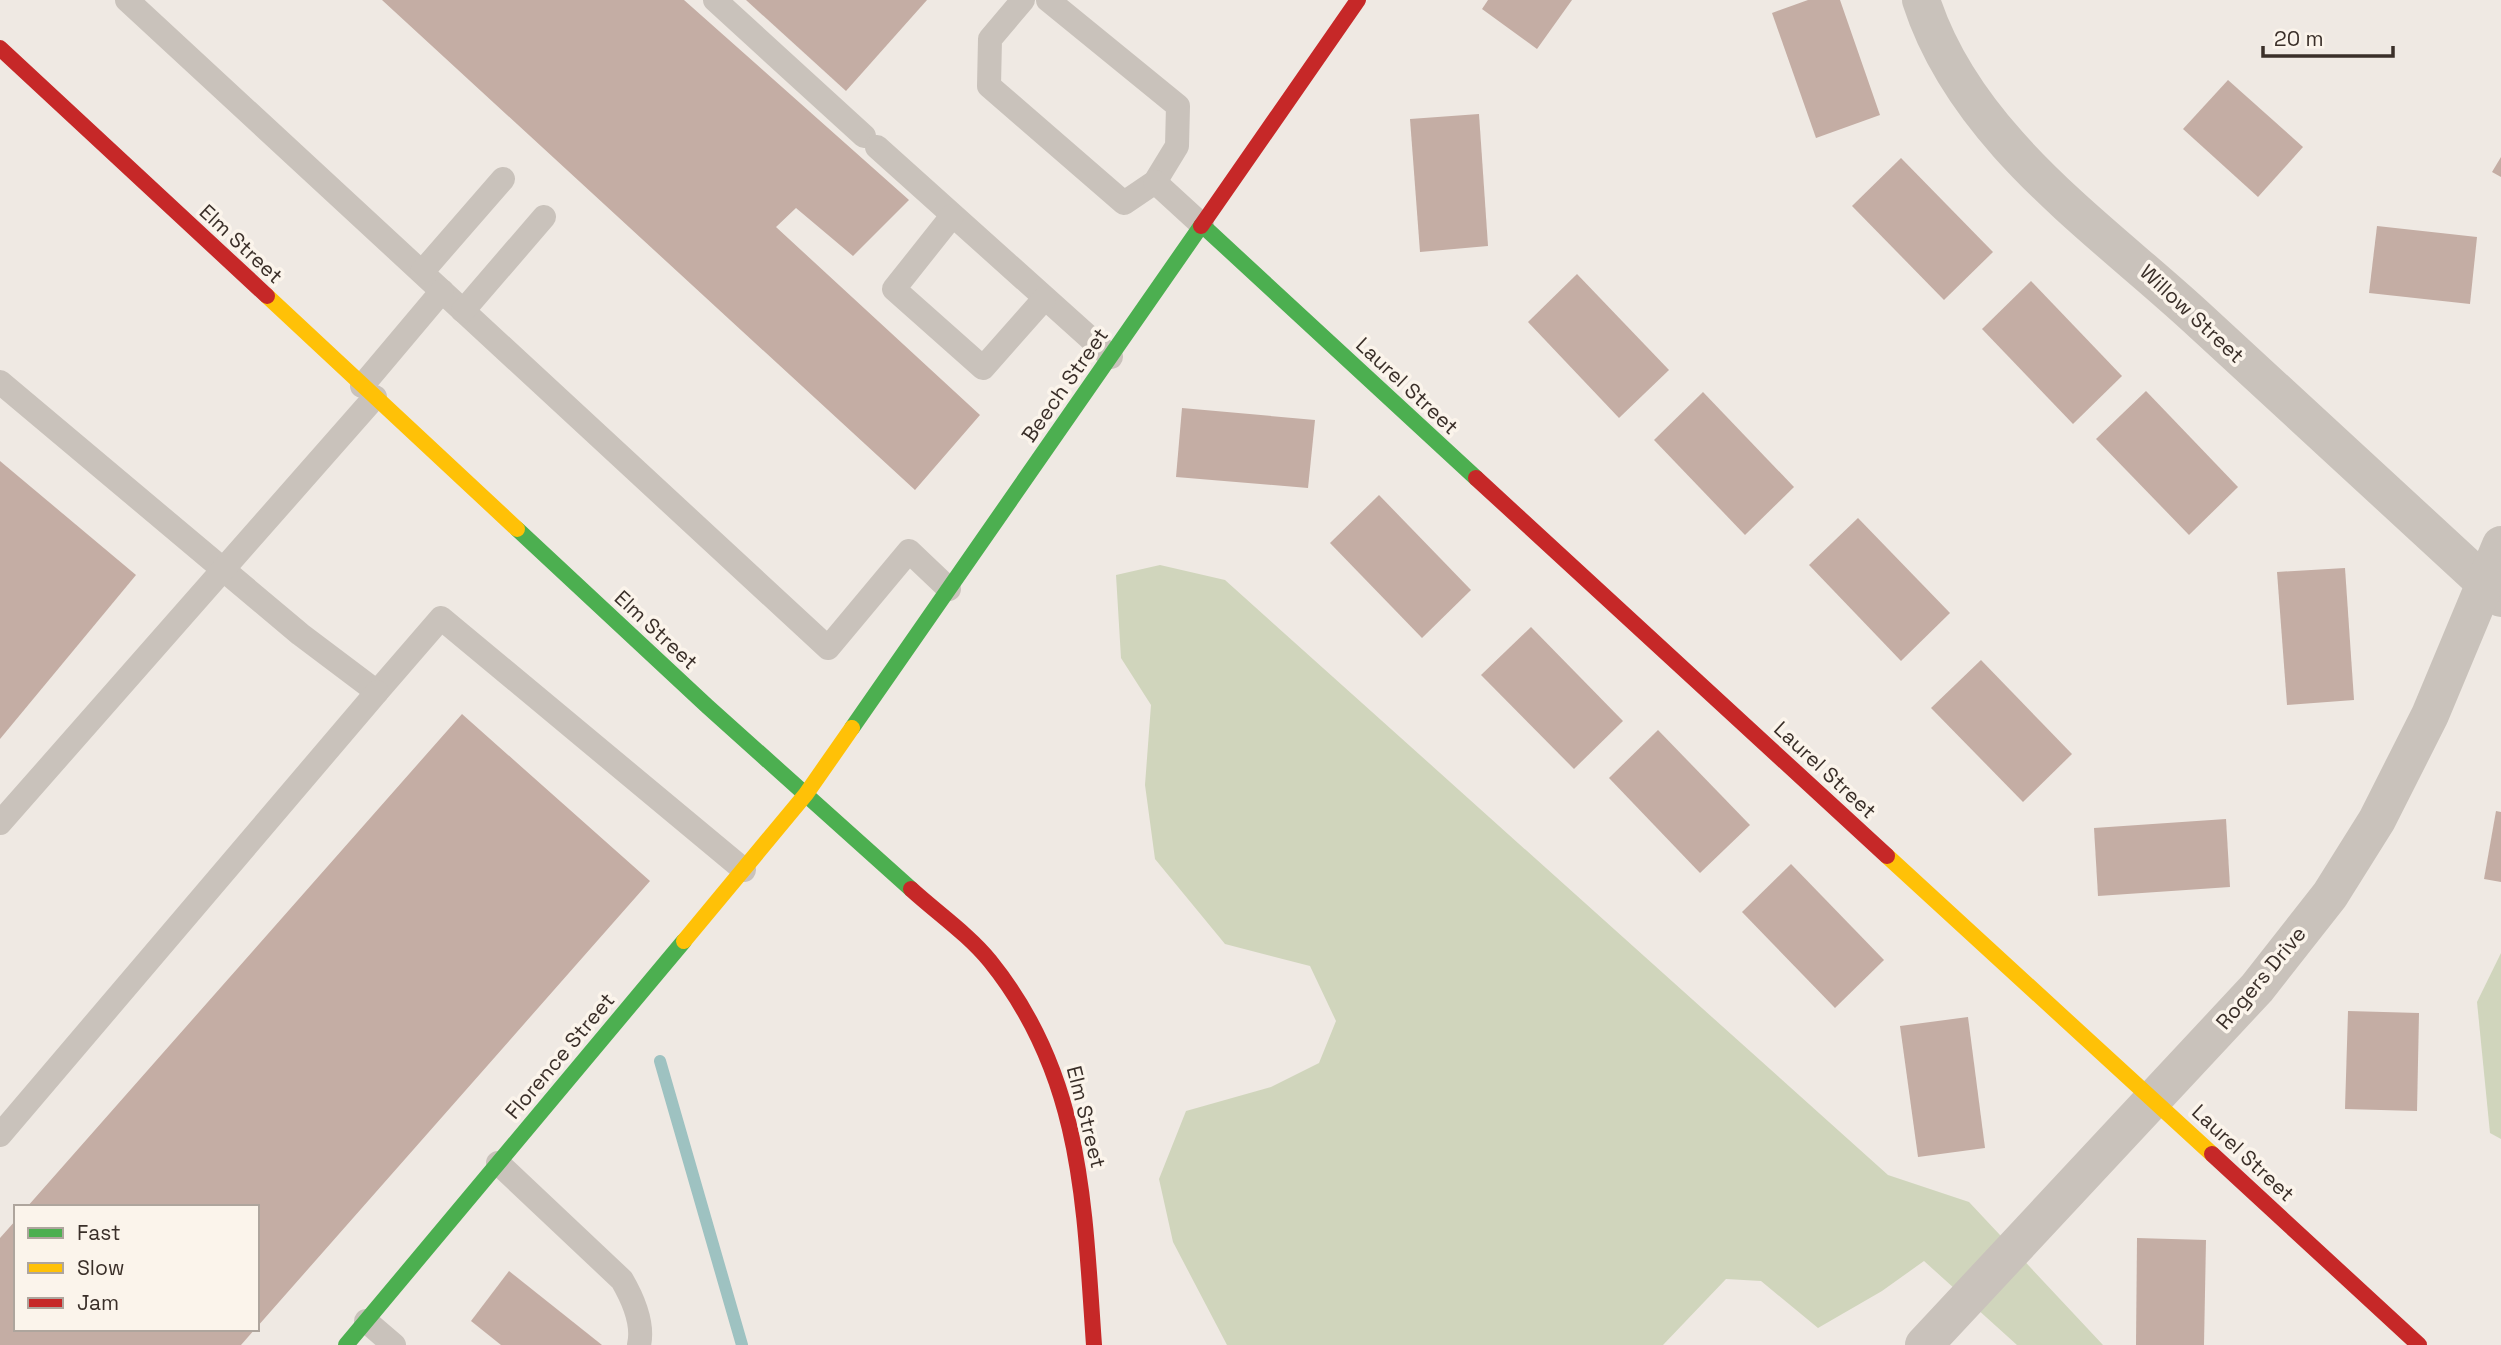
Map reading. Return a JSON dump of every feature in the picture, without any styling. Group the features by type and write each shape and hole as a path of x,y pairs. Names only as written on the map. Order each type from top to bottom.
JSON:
{"street":[{"name":"Beech Street","path":"806,794 1358,0"},
{"name":"Willow Street","path":"1921,0 1958,75 1984,115 2043,181 2140,265 2493,590"},
{"name":"Elm Street","path":"0,48 707,706 988,958 1023,1006 1050,1059 1068,1115 1080,1173 1094,1345"},
{"name":"Laurel Street","path":"1202,225 2419,1345"},
{"name":"Rogers Drive","path":"1924,1345 2257,988 2330,895 2377,820 2493,590 2501,545"},
{"name":"Florence Street","path":"346,1345 806,794"}],"lane":[{"path":"127,0 828,648 909,551 949,589"},
{"path":"715,0 1044,299 1111,356"},
{"path":"1023,0 990,39 989,86 1124,203 1155,182 1177,146 1178,106 1048,0"},
{"path":"422,272 503,179"},
{"path":"1155,182 1202,225"},
{"path":"952,216 894,289 983,368 1044,299"},
{"path":"463,311 544,217"},
{"path":"0,823 224,568 369,392 442,291"},
{"path":"0,382 300,634 377,692"},
{"path":"0,1135 441,618 744,870"},
{"path":"498,1163 622,1280 635,1304 641,1337 639,1345"},
{"path":"366,1321 394,1345"}],"green space":[{"path":"1160,565 1225,580 1888,1175 1969,1202 2103,1345 2017,1345 1924,1261 1882,1291 1818,1328 1761,1281 1726,1279 1663,1345 1227,1345 1173,1242 1159,1179 1186,1111 1271,1087 1319,1063 1336,1021 1310,966 1225,944 1155,859 1145,785 1151,705 1121,658 1116,575"},
{"path":"2501,953 2501,1139 2490,1133 2477,1002"}],"building":[{"path":"382,0 684,0 909,200 853,256 796,208 776,227 980,415 915,490"},
{"path":"746,0 927,0 846,91"},
{"path":"1488,0 1572,0 1537,49 1482,9"},
{"path":"1808,0 1840,0 1880,115 1816,138 1772,13"},
{"path":"2228,80 2303,147 2258,197 2183,129"},
{"path":"1479,114 1488,246 1420,252 1410,119"},
{"path":"2501,157 2501,177 2492,172"},
{"path":"1901,158 1993,252 1944,300 1852,206"},
{"path":"2377,226 2477,237 2470,304 2369,293"},
{"path":"1577,274 1669,370 1619,418 1528,322"},
{"path":"2031,281 2122,376 2073,424 1982,329"},
{"path":"2146,391 2238,487 2189,535 2096,439"},
{"path":"1703,392 1794,487 1745,535 1654,440"},
{"path":"1182,408 1315,420 1308,488 1176,477"},
{"path":"0,461 136,575 0,739"},
{"path":"1379,495 1471,590 1422,638 1330,543"},
{"path":"1858,518 1950,613 1901,661 1809,565"},
{"path":"2345,568 2354,700 2287,705 2277,572"},
{"path":"1531,627 1623,721 1574,769 1481,675"},
{"path":"1981,660 2072,754 2023,802 1931,708"},
{"path":"462,714 650,881 259,1325 259,1205 29,1205"},
{"path":"1658,730 1750,825 1700,873 1609,778"},
{"path":"2496,811 2501,812 2501,882 2484,879"},
{"path":"2226,819 2230,887 2098,896 2094,828"},
{"path":"1791,864 1884,960 1835,1008 1742,912"},
{"path":"2348,1011 2419,1013 2417,1111 2345,1109"},
{"path":"1968,1017 1985,1148 1918,1157 1900,1026"},
{"path":"14,1222 14,1331 253,1331 241,1345 0,1345 0,1238"},
{"path":"2137,1238 2206,1240 2204,1345 2136,1345"},
{"path":"509,1271 602,1345 501,1345 471,1321"}],"waterway":[{"path":"660,1061 742,1345"}],"traffic: fast":[{"path":"1202,225 1476,478"},
{"path":"852,728 1201,226"},
{"path":"517,529 707,706 911,889"},
{"path":"346,1345 684,941"}],"traffic: slow":[{"path":"267,296 517,529"},
{"path":"684,941 806,794 852,728"},
{"path":"1887,856 2212,1154"}],"traffic: jam":[{"path":"1201,226 1358,0"},
{"path":"0,48 267,296"},
{"path":"1476,478 1887,856"},
{"path":"911,889 962,932 990,961 1021,1005 1044,1050 1061,1096 1073,1144 1087,1242 1094,1345"},
{"path":"2212,1154 2419,1345"}]}
